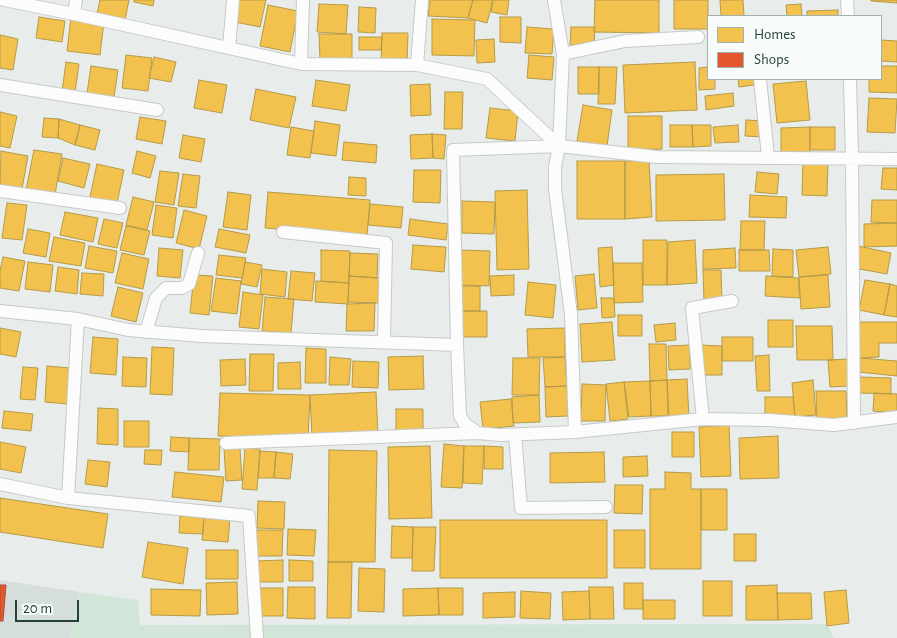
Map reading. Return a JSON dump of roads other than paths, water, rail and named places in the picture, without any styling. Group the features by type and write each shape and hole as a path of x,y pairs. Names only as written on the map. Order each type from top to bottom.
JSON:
{"lane":[{"path":"4,0 302,64 417,65 487,79 559,146"},
{"path":"74,14 76,0"},
{"path":"229,48 234,0"},
{"path":"302,64 303,0"},
{"path":"417,65 422,0"},
{"path":"847,0 848,15"},
{"path":"551,2 563,54 559,146 554,166 555,190 571,315 575,432"},
{"path":"563,54 625,40 698,36"},
{"path":"760,80 768,157"},
{"path":"850,80 854,423"},
{"path":"0,85 157,110"},
{"path":"478,433 466,424 460,416 452,150 559,146 657,157 897,159"},
{"path":"0,191 120,208"},
{"path":"283,232 386,242 384,342"},
{"path":"146,332 156,298 166,288 182,288 189,284 198,252"},
{"path":"703,419 692,308 732,301"},
{"path":"0,311 78,318 128,330 146,332 202,336 457,345"},
{"path":"68,498 78,318"},
{"path":"226,443 478,433 515,435 575,432 703,419 769,420 834,425 897,417"},
{"path":"515,435 521,508 606,506"},
{"path":"0,484 68,498 249,516 257,638"}]}
